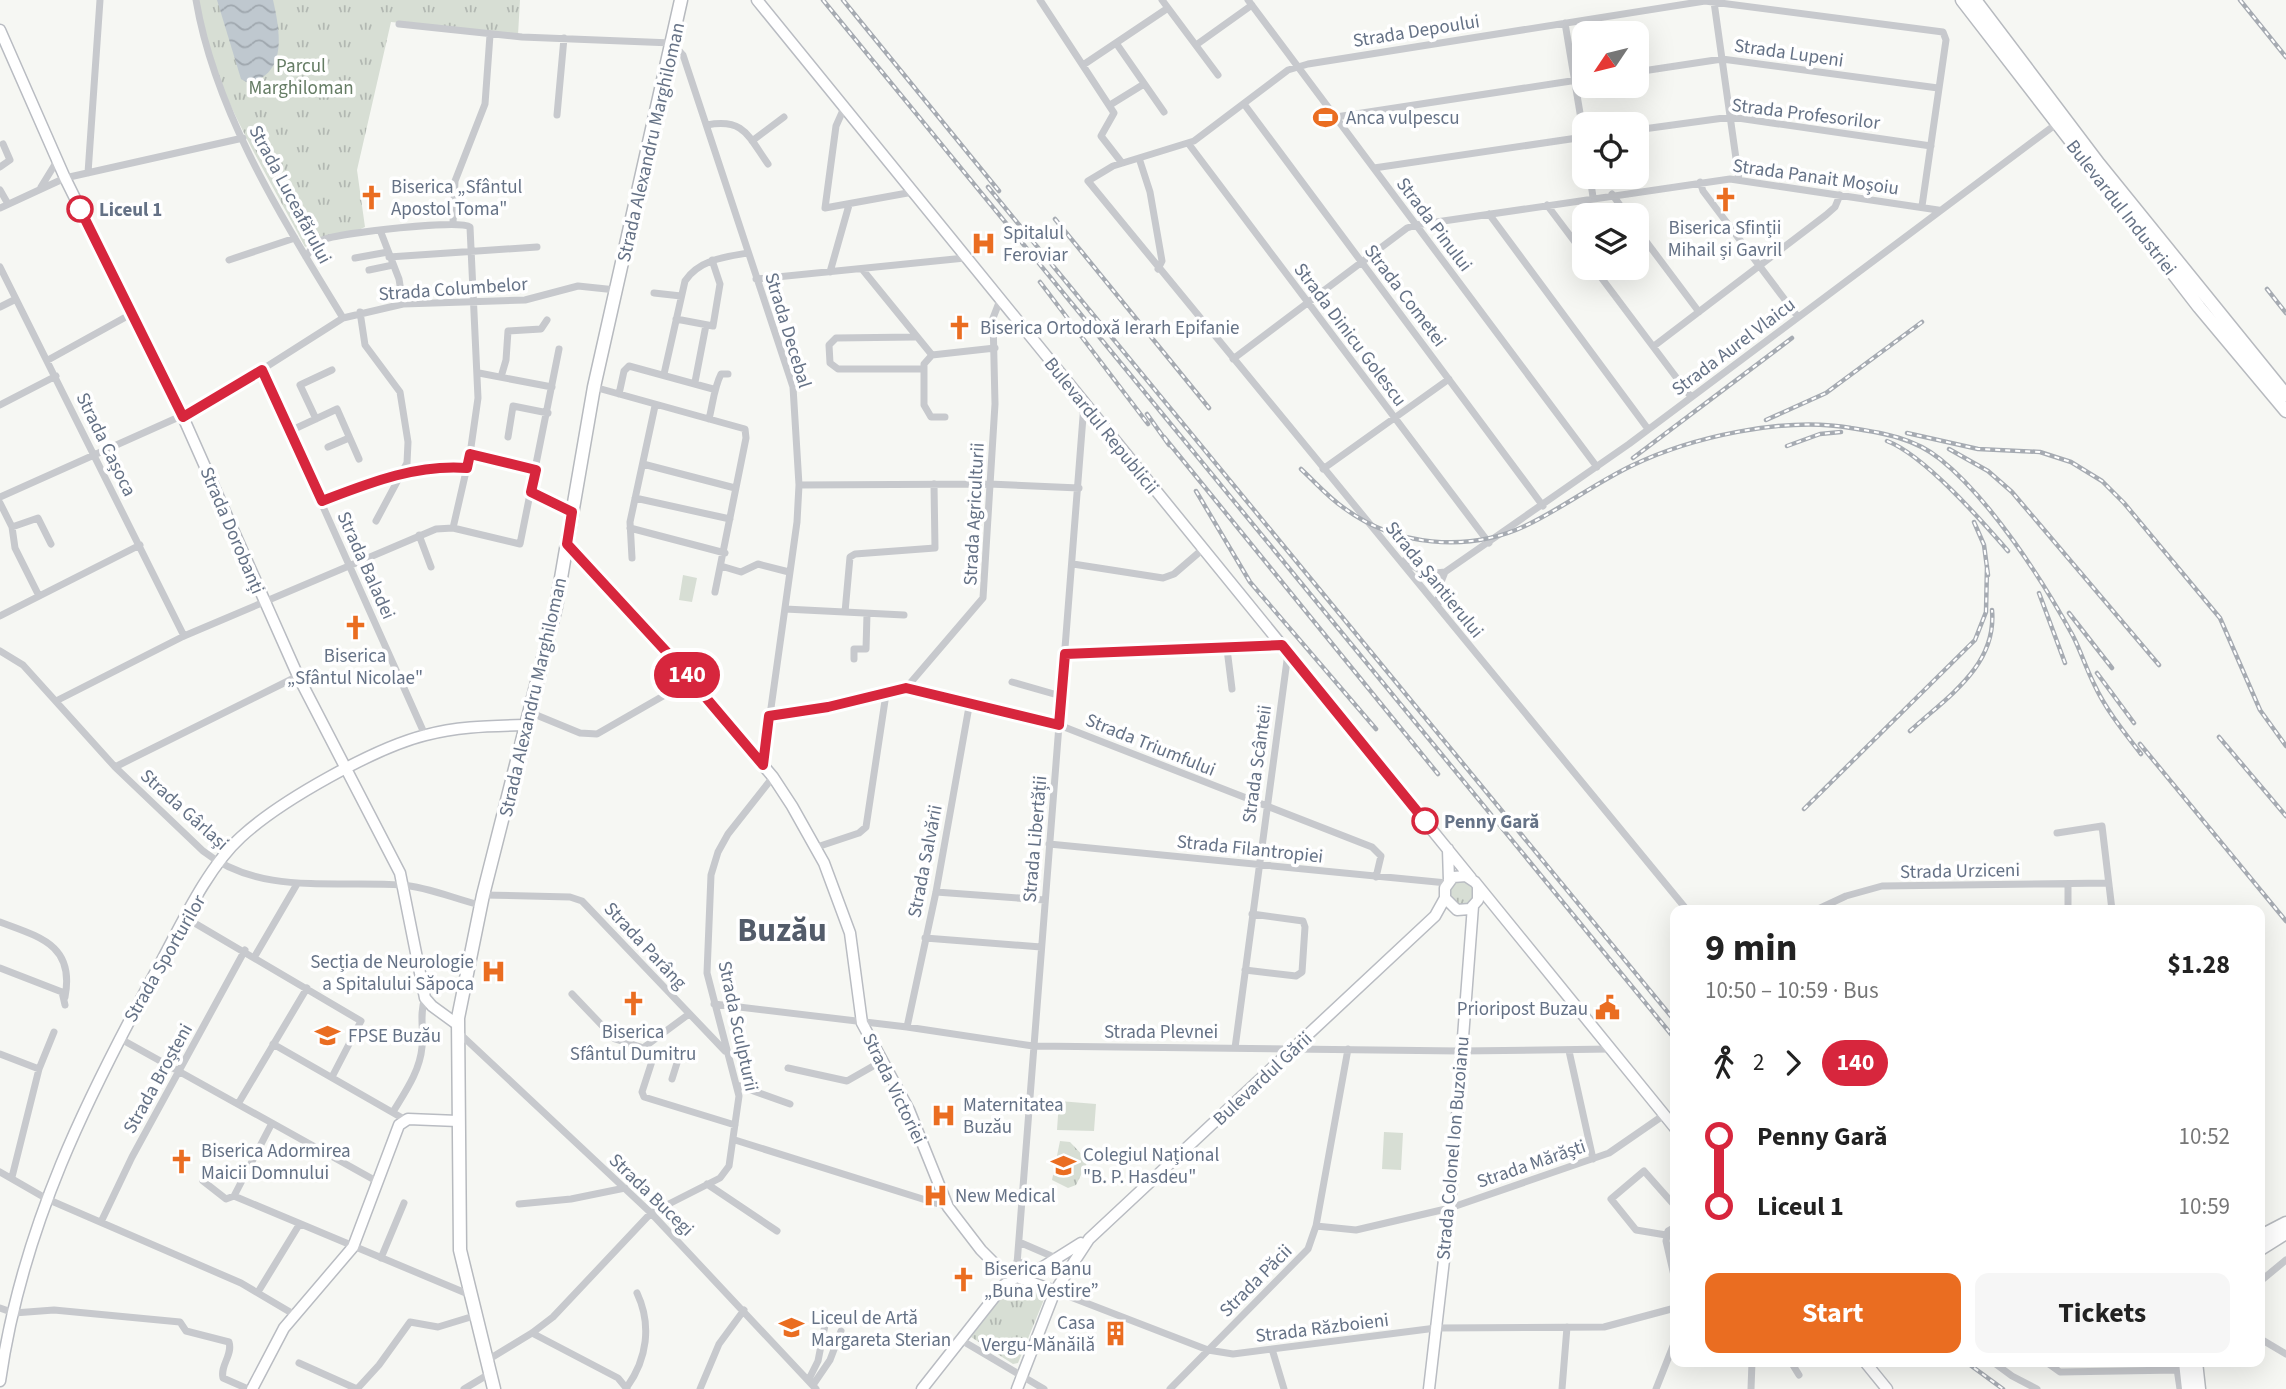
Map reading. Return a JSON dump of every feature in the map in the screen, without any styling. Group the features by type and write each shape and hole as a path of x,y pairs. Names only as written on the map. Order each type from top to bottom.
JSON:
{"main road":[{"name":"Bulevardul Republicii","path":"757,0 1670,1122"},
{"path":"765,0 794,47"},
{"name":"Bulevardul Industriei","path":"1962,0 2286,395"},
{"name":"Bulevardul Industriei","path":"1975,0 2199,307 2286,411"},
{"name":"Strada Alexandru Marghiloman","path":"494,1389 468,1294 458,1234 457,1028 481,900 556,607 594,387 680,4"},
{"name":"Strada Dorobanți","path":"0,30 65,178 134,313 183,417 298,676 397,867 404,885 425,998"},
{"name":"Strada Victoriei","path":"567,544 691,680 773,777 817,847 850,933 862,1023 909,1110 948,1207 996,1266 1016,1277 1055,1291"},
{"name":"Strada Sporturilor","path":"0,1381 3,1351 27,1255 77,1122 119,1038 219,863 239,838 263,820 345,771 425,735 528,719"},
{"path":"1447,849 1448,882 1445,898 1453,908 1465,910 1474,905 1479,895 1475,882 1459,875 1448,882"},
{"name":"Bulevardul Gării","path":"1089,1239 1435,916 1445,898"},
{"path":"1474,905 1501,912"},
{"name":"Strada Colonel Ion Buzoianu","path":"1429,1389 1450,1208 1460,1051 1474,905"},
{"name":"Bulevardul Gării","path":"1435,916 1453,908"},
{"path":"425,998 457,1028"},
{"path":"250,1389 276,1341 352,1247 404,1119 458,1121"},
{"path":"2265,1234 2286,1223"},
{"path":"2265,1246 2286,1233"},
{"path":"922,1389 1004,1285 1016,1277 1038,1270 1089,1239"},
{"path":"1017,1389 1055,1291 1089,1239"},
{"path":"1869,1367 1887,1389"},
{"path":"2182,1367 2195,1388"},
{"path":"2195,1388 2196,1367"}],"street":[{"path":"88,173 100,0"},
{"name":"Strada Luceafărului","path":"196,0 220,92 295,238 343,318"},
{"path":"1040,0 1110,105 1114,116 1101,135 1122,163"},
{"path":"1162,0 1218,75"},
{"path":"1714,2 1739,180"},
{"name":"Strada Depoului","path":"1088,181 1122,163 1188,143 1297,66 1714,2 1944,34 1938,88"},
{"path":"1196,45 1250,3"},
{"name":"Strada Pinului","path":"1250,3 1597,467"},
{"path":"1083,65 1168,8"},
{"path":"1565,23 1572,67"},
{"path":"399,24 490,35 673,43"},
{"path":"453,223 454,181 485,104 490,35"},
{"path":"556,115 565,38"},
{"name":"Strada Decebal","path":"673,43 683,55 793,387 799,485 763,765"},
{"path":"1116,43 1164,112"},
{"name":"Strada Lupeni","path":"1649,70 1722,59 1938,88"},
{"path":"1336,117 1572,80"},
{"path":"1110,105 1144,84"},
{"path":"1922,206 1938,88"},
{"name":"Strada Cometei","path":"1244,104 1543,506"},
{"path":"844,108 836,126 824,206 827,209 912,192"},
{"path":"752,141 784,117"},
{"name":"Strada Profesorilor","path":"1649,128 1731,117 1931,146"},
{"name":"Strada Aurel Vlaicu","path":"1445,572 1597,467 2061,120"},
{"path":"707,125 732,122 752,141 768,164"},
{"path":"0,190 4,206 65,178 243,138"},
{"path":"1374,168 1572,139"},
{"name":"Strada Dinicu Golescu","path":"1188,143 1489,543"},
{"path":"0,167 10,160 3,144"},
{"path":"1139,158 1153,208 1161,261 1158,269"},
{"path":"40,188 57,161"},
{"name":"Strada Panait Moșoiu","path":"1233,359 1416,225 1612,194 1700,182 1739,180 1938,210"},
{"name":"Strada Șantierului","path":"1088,181 1683,905"},
{"path":"1700,182 1703,191 1798,317"},
{"path":"1592,189 1593,197"},
{"path":"1612,194 1618,203"},
{"path":"1654,346 1832,210 1840,195"},
{"path":"830,272 849,205"},
{"path":"1547,205 1572,238"},
{"path":"1489,214 1648,429"},
{"path":"306,257 324,239 380,230 453,223 468,225 479,373 470,454 453,528"},
{"path":"380,230 404,304"},
{"path":"229,260 295,238"},
{"path":"1649,245 1699,312"},
{"path":"355,258 537,247"},
{"path":"664,374 681,296 689,275 712,260 748,253"},
{"path":"756,279 965,258"},
{"path":"676,319 713,326 720,284 712,260"},
{"path":"369,270 393,265"},
{"name":"Strada Cașoca","path":"0,267 184,636"},
{"path":"862,269 932,355"},
{"path":"1603,280 1691,397"},
{"name":"Strada Columbelor","path":"0,497 95,453 183,417 343,318 360,312 404,304 525,300 578,286 617,290"},
{"path":"654,293 681,296"},
{"path":"0,307 16,299"},
{"name":"Strada Agriculturii","path":"906,688 977,608 985,594 995,404 993,318 1000,300"},
{"path":"360,312 365,345 396,384 403,399 408,442 407,463 376,521"},
{"path":"48,360 134,313"},
{"path":"501,377 506,360 508,331 541,329 547,320"},
{"path":"695,382 706,324"},
{"path":"915,337 836,338 829,345 830,363 838,369 922,369"},
{"path":"945,417 931,417 925,410 922,369 932,355 995,348"},
{"path":"56,701 184,636 436,529 453,528 520,544 559,349"},
{"path":"619,394 624,371 629,366 713,389"},
{"name":"Strada Baladei","path":"262,370 425,735"},
{"path":"316,419 300,385 332,370"},
{"path":"479,373 552,387"},
{"path":"709,419 713,389 721,374 728,374"},
{"path":"0,405 56,376"},
{"path":"1323,470 1449,379"},
{"path":"594,387 745,429 715,592"},
{"name":"Strada Libertății","path":"1016,1277 1084,404"},
{"path":"508,437 513,406 548,412"},
{"path":"632,558 630,528 655,406"},
{"path":"290,431 337,409 359,459"},
{"path":"328,447 349,438"},
{"path":"470,454 536,470"},
{"path":"643,464 735,488"},
{"path":"322,501 372,482 429,467 467,468"},
{"path":"845,612 847,561 855,554 934,548 934,484"},
{"path":"799,485 989,484 1079,488"},
{"path":"531,492 572,512"},
{"path":"635,498 730,519"},
{"path":"0,503 12,527 15,548 39,596"},
{"path":"12,527 38,518 51,544"},
{"path":"630,528 724,553"},
{"path":"419,535 430,567"},
{"path":"0,616 139,545"},
{"path":"1073,564 1163,578 1174,574 1203,550"},
{"path":"1397,556 1422,572 1445,572 1438,591 1438,608"},
{"path":"721,566 741,572 758,564 789,572"},
{"path":"785,610 904,615"},
{"path":"854,659 855,649 866,649 867,614"},
{"path":"1227,649 1232,689"},
{"path":"1065,654 1285,649"},
{"name":"Strada Scânteii","path":"1234,1048 1285,649"},
{"name":"Strada Gârlași","path":"1,654 23,665 115,766 203,851 219,863 256,877 297,884 404,885 481,900"},
{"path":"115,766 298,676"},
{"path":"528,719 580,733 597,734 691,680"},
{"path":"1012,682 1061,696"},
{"path":"769,716 906,688"},
{"name":"Strada Triumfului","path":"906,688 970,701 1059,725 1378,850 1382,859 1376,877"},
{"path":"817,847 859,833 866,827 886,694"},
{"name":"Strada Salvării","path":"907,1027 936,892 970,701"},
{"name":"Strada Sculpturii","path":"485,1361 553,1317 651,1213 725,1174 735,1140 737,1085 707,973 711,875 728,834 773,777"},
{"path":"2057,833 2100,824 2103,830 2111,905"},
{"name":"Strada Filantropiei","path":"1049,844 1448,882"},
{"name":"Strada Urziceni","path":"1827,905 1855,893 1882,886 2108,883"},
{"path":"254,956 297,884"},
{"path":"2067,905 2068,884"},
{"path":"936,892 1045,900"},
{"name":"Strada Parâng","path":"481,900 570,897 582,901 727,1053"},
{"path":"1245,971 1296,976 1302,972 1306,928 1303,921 1252,914"},
{"path":"186,918 245,950 361,1021 332,1077"},
{"path":"0,922 55,946 67,970 65,1001 53,988 0,968"},
{"path":"925,939 1041,947"},
{"name":"Strada Broșteni","path":"101,1222 179,1069 245,950"},
{"path":"238,1104 307,988"},
{"path":"572,994 613,1038 677,1059 672,1079"},
{"path":"393,1112 414,1078 421,1058 422,1007 425,998"},
{"name":"Strada Plevnei","path":"714,1004 907,1027 1033,1046 1460,1051 1611,1049"},
{"path":"643,1048 689,1014"},
{"name":"Strada Bucegi","path":"457,1028 651,1213 813,1384"},
{"path":"12,1177 40,1069 54,1032"},
{"path":"119,1038 378,1182"},
{"path":"272,1044 404,1119"},
{"name":"Strada Păcii","path":"1170,1389 1303,1255 1316,1226 1348,1049"},
{"path":"1569,1051 1593,1159"},
{"path":"655,1052 642,1093 644,1097 736,1125"},
{"path":"0,1054 40,1069"},
{"path":"788,1068 847,1081 882,1061"},
{"path":"737,1085 790,1104"},
{"name":"Strada Mărăști","path":"1316,1226 1356,1230 1450,1208 1593,1159 1620,1147 1664,1115"},
{"path":"203,1181 208,1188 226,1199 234,1196 272,1124"},
{"path":"735,1140 948,1207"},
{"path":"1666,1235 1636,1230 1611,1199 1644,1171 1670,1200"},
{"path":"0,1172 47,1199 258,1292 295,1315"},
{"path":"707,1184 777,1231"},
{"path":"519,1204 570,1199 625,1188"},
{"path":"234,1196 468,1294"},
{"path":"381,1258 404,1203"},
{"path":"258,1292 299,1224"},
{"path":"1666,1235 1670,1231"},
{"path":"1666,1235 1670,1255"},
{"path":"1019,1241 1056,1258"},
{"path":"2265,1276 2282,1268 2286,1260"},
{"path":"1017,1261 1038,1270"},
{"name":"Strada Războieni","path":"1055,1291 1208,1350 1233,1354 1436,1328 1616,1325 1670,1309"},
{"path":"532,1333 618,1378 627,1388 639,1369 646,1331 646,1314 637,1293"},
{"path":"0,1308 13,1313 54,1310 182,1323 186,1332 229,1342 229,1352 222,1370 223,1378 250,1389"},
{"path":"700,1389 713,1356 744,1310"},
{"path":"299,1363 357,1389 379,1365 410,1322 438,1327 474,1315"},
{"path":"813,1384 826,1320"},
{"path":"1562,1389 1567,1327"},
{"path":"813,1384 830,1360 841,1331"},
{"path":"961,1340 1044,1389"},
{"path":"2265,1342 2286,1354"},
{"path":"1272,1349 1284,1389"},
{"path":"1656,1389 1670,1353"},
{"path":"1751,1389 1752,1367"},
{"path":"1794,1367 1798,1375"},
{"path":"2000,1367 2038,1389"},
{"path":"2053,1367 2060,1372 2135,1367"},
{"path":"2180,1367 2180,1389"},
{"path":"464,1389 489,1374"}],"green space":[{"name":"Parcul Marghiloman","path":"198,0 520,0 518,35 391,22 357,170 365,227 305,247 226,94 203,30"},
{"path":"683,575 697,578 692,602 679,600"},
{"path":"1462,880 1471,884 1475,893 1471,902 1462,906 1453,902 1449,893 1453,884"},
{"path":"1059,1101 1096,1104 1094,1131 1057,1130"},
{"path":"1384,1132 1403,1133 1401,1170 1382,1169"},
{"path":"1060,1141 1070,1142 1088,1161 1076,1185 1068,1188 1052,1180"},
{"path":"1018,1284 1044,1292 1045,1297 1018,1363 1013,1364 971,1337 1008,1289"}],"water":[{"path":"217,0 273,0 278,25 278,50 270,71 261,78 248,83 241,79"}],"railway":[{"path":"823,0 1670,1033"},
{"path":"843,0 999,191"},
{"path":"2240,0 2286,57"},
{"path":"988,187 1670,1015"},
{"path":"1055,219 1209,408"},
{"path":"1040,282 1148,424"},
{"path":"2267,289 2286,313"},
{"path":"1766,420 1826,393 1922,322"},
{"path":"1633,458 1792,338"},
{"path":"1147,414 1169,445"},
{"path":"1301,469 1332,499 1364,521 1408,538 1456,542 1503,535 1525,526 1631,466 1681,446 1710,438 1768,427 1797,425 1851,428 1898,438 1920,446 1940,459 1978,496 2014,541 2073,636 2104,703 2141,754"},
{"path":"1787,446 1820,434 1841,432"},
{"path":"1907,433 1978,449 2040,452 2071,462 2102,481 2124,503 2220,618 2260,710 2286,746"},
{"path":"1164,437 1438,774"},
{"path":"1887,441 1902,448 1934,474 1968,506 2008,551"},
{"path":"1949,449 1988,471 2012,492 2159,665"},
{"path":"1196,491 1250,582 1376,729"},
{"path":"1974,522 1984,545 1988,575"},
{"path":"1804,809 1975,640 1986,612 1987,566"},
{"path":"2039,593 2065,663"},
{"path":"1910,731 1954,693 1978,664 1991,630 1992,610"},
{"path":"2069,613 2112,668"},
{"path":"2097,673 2134,723"},
{"path":"2219,737 2286,816"},
{"path":"2140,744 2286,921"},
{"path":"1973,1367 2003,1389"}],"bus line":[{"name":"140","path":"80,209 134,313 183,417 262,370 322,501 372,482 429,467 467,468 470,454 536,470 531,492 572,512 567,544 674,660 763,765 769,716 828,707 906,688 970,701 1059,725 1065,654 1282,645 1425,821"}],"place":[{"name":"Anca vulpescu","path":"1326,117"},
{"name":"Biserica „Sfântul Apostol Toma\"","path":"371,197"},
{"name":"Biserica Sfinții Mihail și Gavril","path":"1725,199"},
{"name":"Liceul 1","path":"80,209"},
{"name":"Spitalul Feroviar","path":"983,243"},
{"name":"Biserica Ortodoxă Ierarh Epifanie","path":"960,327"},
{"name":"Biserica „Sfântul Nicolae\"","path":"355,627"},
{"name":"Penny Gară","path":"1425,821"},
{"name":"Secția de Neurologie a Spitalului Săpoca","path":"494,972"},
{"name":"Biserica Sfântul Dumitru","path":"633,1003"},
{"name":"Prioripost Buzau","path":"1608,1008"},
{"name":"FPSE Buzău","path":"328,1035"},
{"name":"Maternitatea Buzău","path":"943,1115"},
{"name":"Biserica Adormirea Maicii Domnului","path":"181,1161"},
{"name":"Colegiul Național \"B. P. Hasdeu\"","path":"1063,1165"},
{"name":"New Medical","path":"935,1195"},
{"name":"Biserica Banu „Buna Vestire”","path":"964,1279"},
{"name":"Liceul de Artă Margareta Sterian","path":"791,1328"},
{"name":"Casa Vergu-Mănăilă","path":"1115,1333"}],"district":[{"name":"Buzău","path":"782,929"}]}
